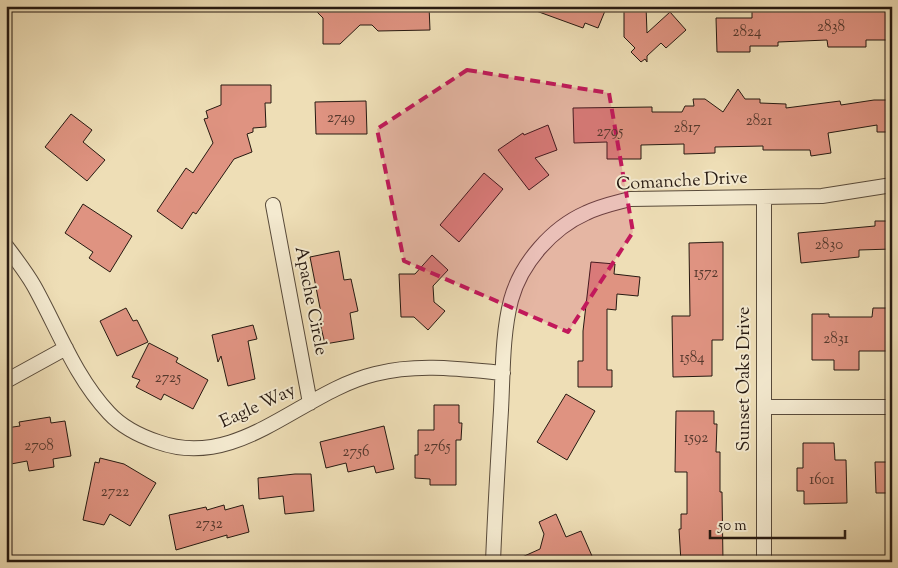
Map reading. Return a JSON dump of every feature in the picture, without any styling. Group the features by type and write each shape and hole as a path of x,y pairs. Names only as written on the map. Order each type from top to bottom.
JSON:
{"street":[{"name":"Comanche Drive","path":"493,562 508,313 517,284 534,256 548,240 565,225 585,213 630,199 822,196 892,185"},
{"name":"Sunset Oaks Drive","path":"764,197 764,562"},
{"name":"Apache Circle","path":"273,205 310,403"},
{"name":"Eagle Way","path":"6,246 33,284 76,367 97,399 128,428 146,438 163,444 182,448 200,448 235,442 252,435 358,379 397,369 435,368 503,373"},
{"path":"6,381 66,348"},
{"path":"764,407 892,408"}],"highlighted area":[{"path":"467,70 609,93 633,232 568,332 404,261 377,129"}],"building":[{"path":"311,6 429,6 430,30 378,31 372,25 360,25 340,44 323,44 323,18"},
{"path":"528,6 607,6 598,28 585,23 583,28 528,8"},
{"path":"624,6 646,6 647,33 670,12 686,30 666,48 661,43 647,56 647,62 645,59 641,62 631,52 635,48 624,37"},
{"path":"752,6 778,6 778,8 814,7 814,10 844,10 844,6 892,6 892,40 866,40 866,47 828,47 827,40 778,42 778,46 750,46 750,52 717,52 716,18 752,18"},
{"path":"221,85 271,85 271,103 265,103 266,127 253,128 253,132 247,134 252,152 234,159 196,214 193,212 182,229 157,211 186,168 193,173 213,143 204,119 208,118 206,111 221,105"},
{"path":"738,89 745,99 760,99 760,103 786,104 786,108 840,101 841,105 874,100 892,100 892,132 877,132 877,125 828,133 831,153 811,156 810,150 763,150 763,146 715,147 715,153 684,154 684,144 641,145 641,159 607,159 607,142 574,143 573,108 652,107 652,112 682,112 685,106 694,106 693,99 705,99 723,112"},
{"path":"366,101 367,134 316,134 315,102"},
{"path":"71,114 92,130 83,142 105,160 87,181 45,147"},
{"path":"548,125 557,150 535,158 549,175 529,190 498,150 523,133 524,135"},
{"path":"484,173 503,189 459,242 440,225"},
{"path":"83,204 132,236 110,272 89,258 93,252 65,233"},
{"path":"875,221 892,221 892,249 859,250 859,257 801,263 798,233 875,226"},
{"path":"723,242 723,340 712,340 712,376 673,377 672,316 690,316 689,243"},
{"path":"339,251 344,280 351,279 358,311 350,313 354,339 325,344 320,323 323,323 310,257"},
{"path":"432,255 448,270 433,286 434,302 445,311 428,330 414,317 401,317 399,274 415,274"},
{"path":"591,262 615,264 614,274 640,277 638,296 617,294 616,310 607,309 607,370 612,370 612,387 578,387 578,361 583,361 583,331"},
{"path":"126,308 133,321 137,320 148,342 117,356 100,321"},
{"path":"873,308 892,308 892,351 859,351 859,370 834,370 834,360 812,360 812,314 829,314 829,317 872,317"},
{"path":"253,325 257,339 248,341 255,379 228,386 221,356 218,362 212,335"},
{"path":"149,343 178,358 176,362 208,380 193,409 164,394 161,400 136,387 140,380 132,377"},
{"path":"566,394 595,411 567,460 537,442"},
{"path":"434,405 459,405 459,423 462,423 461,440 456,440 456,485 430,485 430,479 415,478 415,455 418,455 418,430 434,430"},
{"path":"676,411 714,411 714,424 717,424 716,452 720,452 723,562 681,562 679,529 681,529 681,514 687,514 687,472 675,472"},
{"path":"50,417 51,423 65,421 71,456 53,459 54,467 29,471 27,461 11,464 6,428 20,426 19,422"},
{"path":"384,426 394,469 376,473 374,466 348,472 346,463 326,468 320,442"},
{"path":"803,443 834,443 835,460 846,460 847,503 804,504 804,491 797,491 797,468 803,468"},
{"path":"100,458 124,464 156,483 130,526 110,514 104,525 83,520 95,462 99,463"},
{"path":"875,462 892,462 892,493 876,493"},
{"path":"311,474 314,511 285,514 283,496 259,499 258,478"},
{"path":"224,505 225,510 243,505 249,532 227,538 227,535 176,550 169,515 206,507 207,510"},
{"path":"556,514 566,537 581,531 592,556 580,562 511,562 540,549 544,534 539,522"}]}
